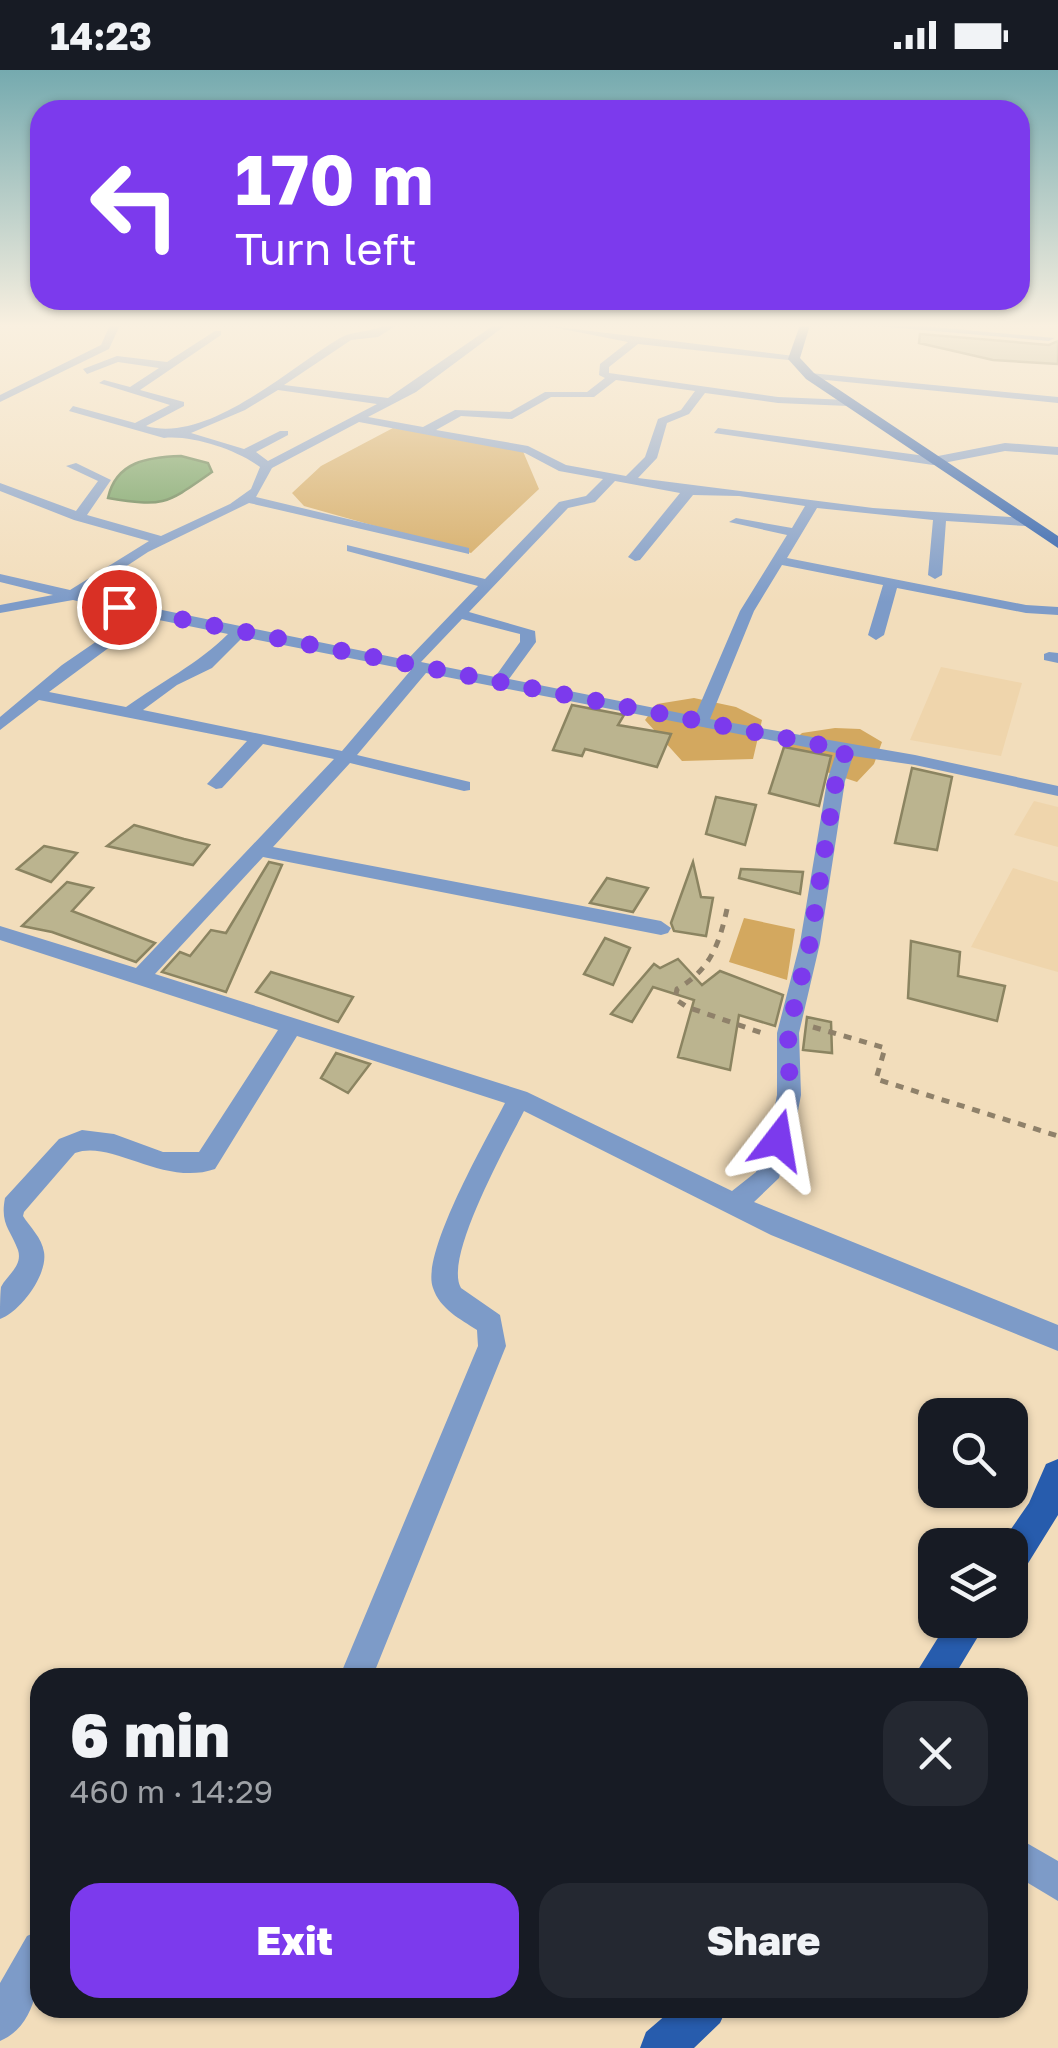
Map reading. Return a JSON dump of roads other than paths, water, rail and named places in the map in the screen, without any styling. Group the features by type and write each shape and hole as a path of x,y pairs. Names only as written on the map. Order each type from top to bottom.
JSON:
{"main road":[{"path":"869,417 1054,537"},
{"path":"1028,1534 1058,1476"},
{"path":"938,1668 958,1638"},
{"path":"662,2048 694,2018"}],"street":[{"path":"102,417 164,435 180,433 218,417"},
{"path":"138,426 155,417"},
{"path":"250,499 267,466 362,417"},
{"path":"427,430 450,417"},
{"path":"629,480 652,455 663,417"},
{"path":"359,419 528,450 563,468 688,491 740,492 940,518 1026,522"},
{"path":"718,431 933,460 1005,447 1058,452"},
{"path":"180,433 245,453 267,466"},
{"path":"245,453 284,433"},
{"path":"72,466 105,480 79,517"},
{"path":"139,978 257,850 350,757 416,666 486,584 564,505 590,498 612,477"},
{"path":"0,487 79,517 160,540"},
{"path":"636,558 688,491"},
{"path":"0,610 71,596 106,570 160,540 250,499 464,551"},
{"path":"701,722 747,611 813,504"},
{"path":"935,575 940,518"},
{"path":"736,522 794,532"},
{"path":"352,548 486,584"},
{"path":"778,560 1058,611"},
{"path":"0,578 240,632 846,750 915,760 1058,792"},
{"path":"876,634 892,582"},
{"path":"0,725 68,668 147,613"},
{"path":"458,614 526,631 528,642 499,682"},
{"path":"130,712 170,682 206,665 240,632"},
{"path":"38,696 350,757 464,786"},
{"path":"216,784 259,738"},
{"path":"733,1205 767,1178 790,1094 789,1032 826,856 836,780 846,750"},
{"path":"257,850 661,928"},
{"path":"0,933 519,1098 780,1228 1058,1338"},
{"path":"0,1307 24,1278 30,1263 31,1250 10,1216 14,1206 68,1146 96,1140 163,1162 206,1162 293,1024"},
{"path":"359,1668 492,1346 490,1324 450,1295 442,1270 450,1242 519,1098"},
{"path":"1028,1863 1058,1883"},
{"path":"0,2021 30,1967"}]}
